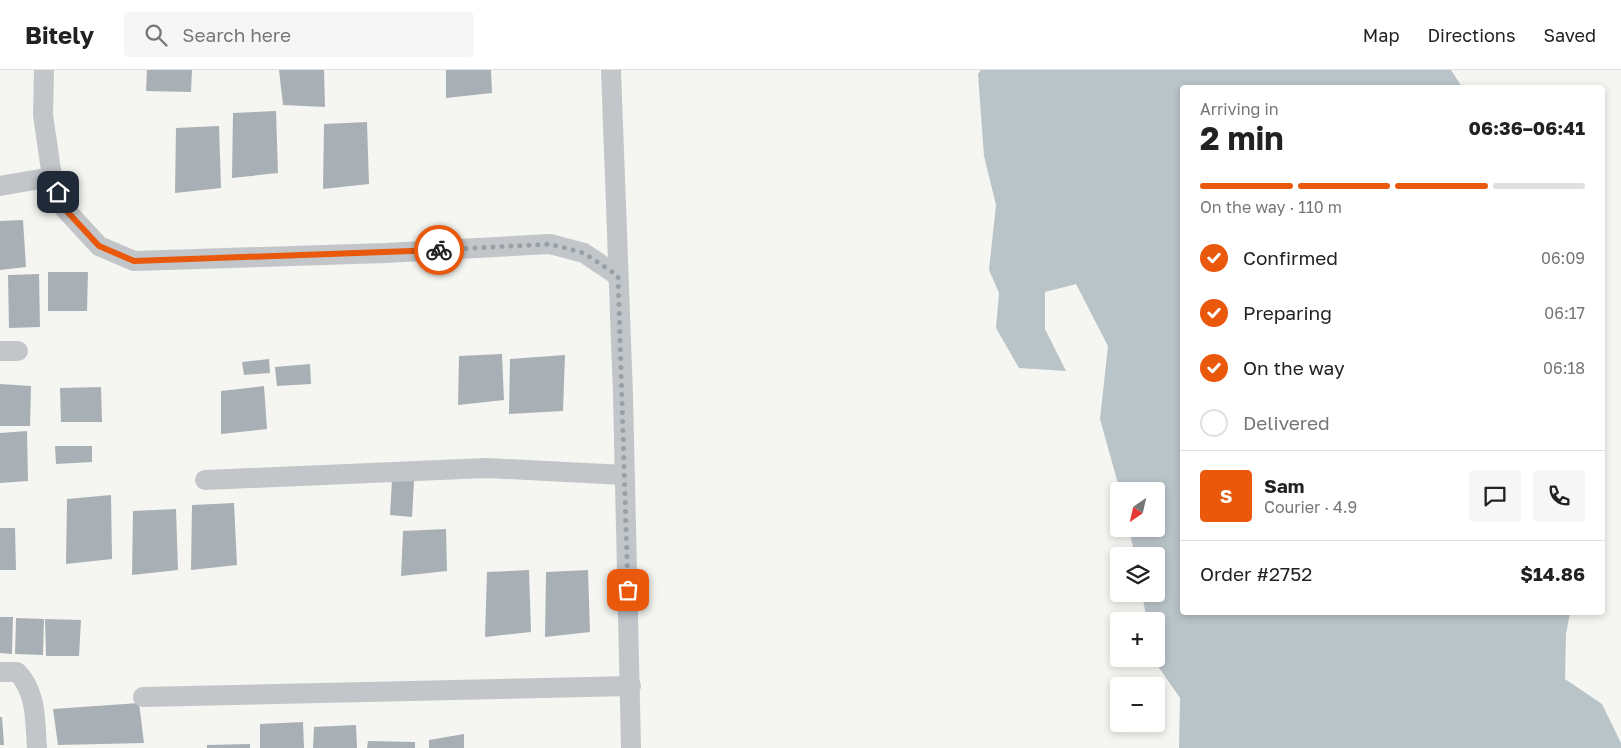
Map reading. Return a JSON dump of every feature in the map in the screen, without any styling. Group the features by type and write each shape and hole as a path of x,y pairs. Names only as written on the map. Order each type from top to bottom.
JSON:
{"street":[{"path":"44,70 44,115 52,177 63,207 99,246 134,261 386,253 550,244 584,253 618,276"},
{"path":"611,70 625,475 631,748"},
{"path":"0,186 52,177"},
{"path":"205,480 486,468 625,475"},
{"path":"0,672 17,672 25,680 32,694 37,748"},
{"path":"143,697 631,686"}],"shaded area":[{"path":"981,70 1451,70 1461,85 1180,85 1180,615 1570,615 1566,634 1565,679 1602,704 1621,743 1621,748 1179,748 1180,698 1159,667 1165,667 1165,612 1145,612 1143,602 1165,602 1165,547 1133,547 1131,538 1165,538 1165,482 1118,482 1100,419 1108,346 1076,284 1045,292 1045,329 1066,371 1019,368 996,328 999,293 989,270 996,205 984,156 978,74"}],"building":[{"path":"147,70 192,70 191,92 146,91"},
{"path":"279,70 324,70 325,107 283,105"},
{"path":"446,70 491,70 492,93 446,98"},
{"path":"276,111 278,173 232,178 233,113"},
{"path":"367,122 369,184 323,189 324,124"},
{"path":"219,126 221,188 175,193 176,128"},
{"path":"23,220 26,267 0,270 0,221"},
{"path":"48,272 88,272 87,311 48,311"},
{"path":"39,274 40,327 9,328 8,275"},
{"path":"502,354 504,400 458,405 459,356"},
{"path":"565,355 563,411 509,414 510,359"},
{"path":"269,359 270,373 244,375 242,362"},
{"path":"310,364 311,384 277,386 275,367"},
{"path":"0,384 31,386 30,426 0,426"},
{"path":"264,386 267,429 221,434 221,391"},
{"path":"101,387 102,422 61,422 60,388"},
{"path":"27,431 28,481 0,483 0,433"},
{"path":"55,446 92,446 92,462 56,464"},
{"path":"392,480 414,481 412,517 390,515"},
{"path":"111,495 112,559 66,564 67,499"},
{"path":"234,503 237,565 191,570 192,505"},
{"path":"176,509 178,570 132,575 133,511"},
{"path":"0,528 15,528 16,570 0,570"},
{"path":"446,529 447,571 401,576 403,531"},
{"path":"529,570 531,632 485,637 487,572"},
{"path":"588,570 590,632 545,637 546,572"},
{"path":"0,617 13,617 12,654 0,653"},
{"path":"16,618 44,619 43,655 15,654"},
{"path":"45,619 81,620 79,656 46,656"},
{"path":"139,703 144,743 58,745 53,709"},
{"path":"0,717 2,717 4,745 0,745"},
{"path":"303,722 304,748 260,748 260,724"},
{"path":"356,725 357,748 313,748 314,727"},
{"path":"464,734 464,748 429,748 429,740"},
{"path":"368,741 415,742 415,748 367,748"},
{"path":"250,744 250,748 207,748 207,745"}],"way so far":[{"path":"439,250 550,244 584,253 599,261 618,276 628,590"}],"route":[{"path":"58,192 63,207 99,246 134,261 439,250"}]}
